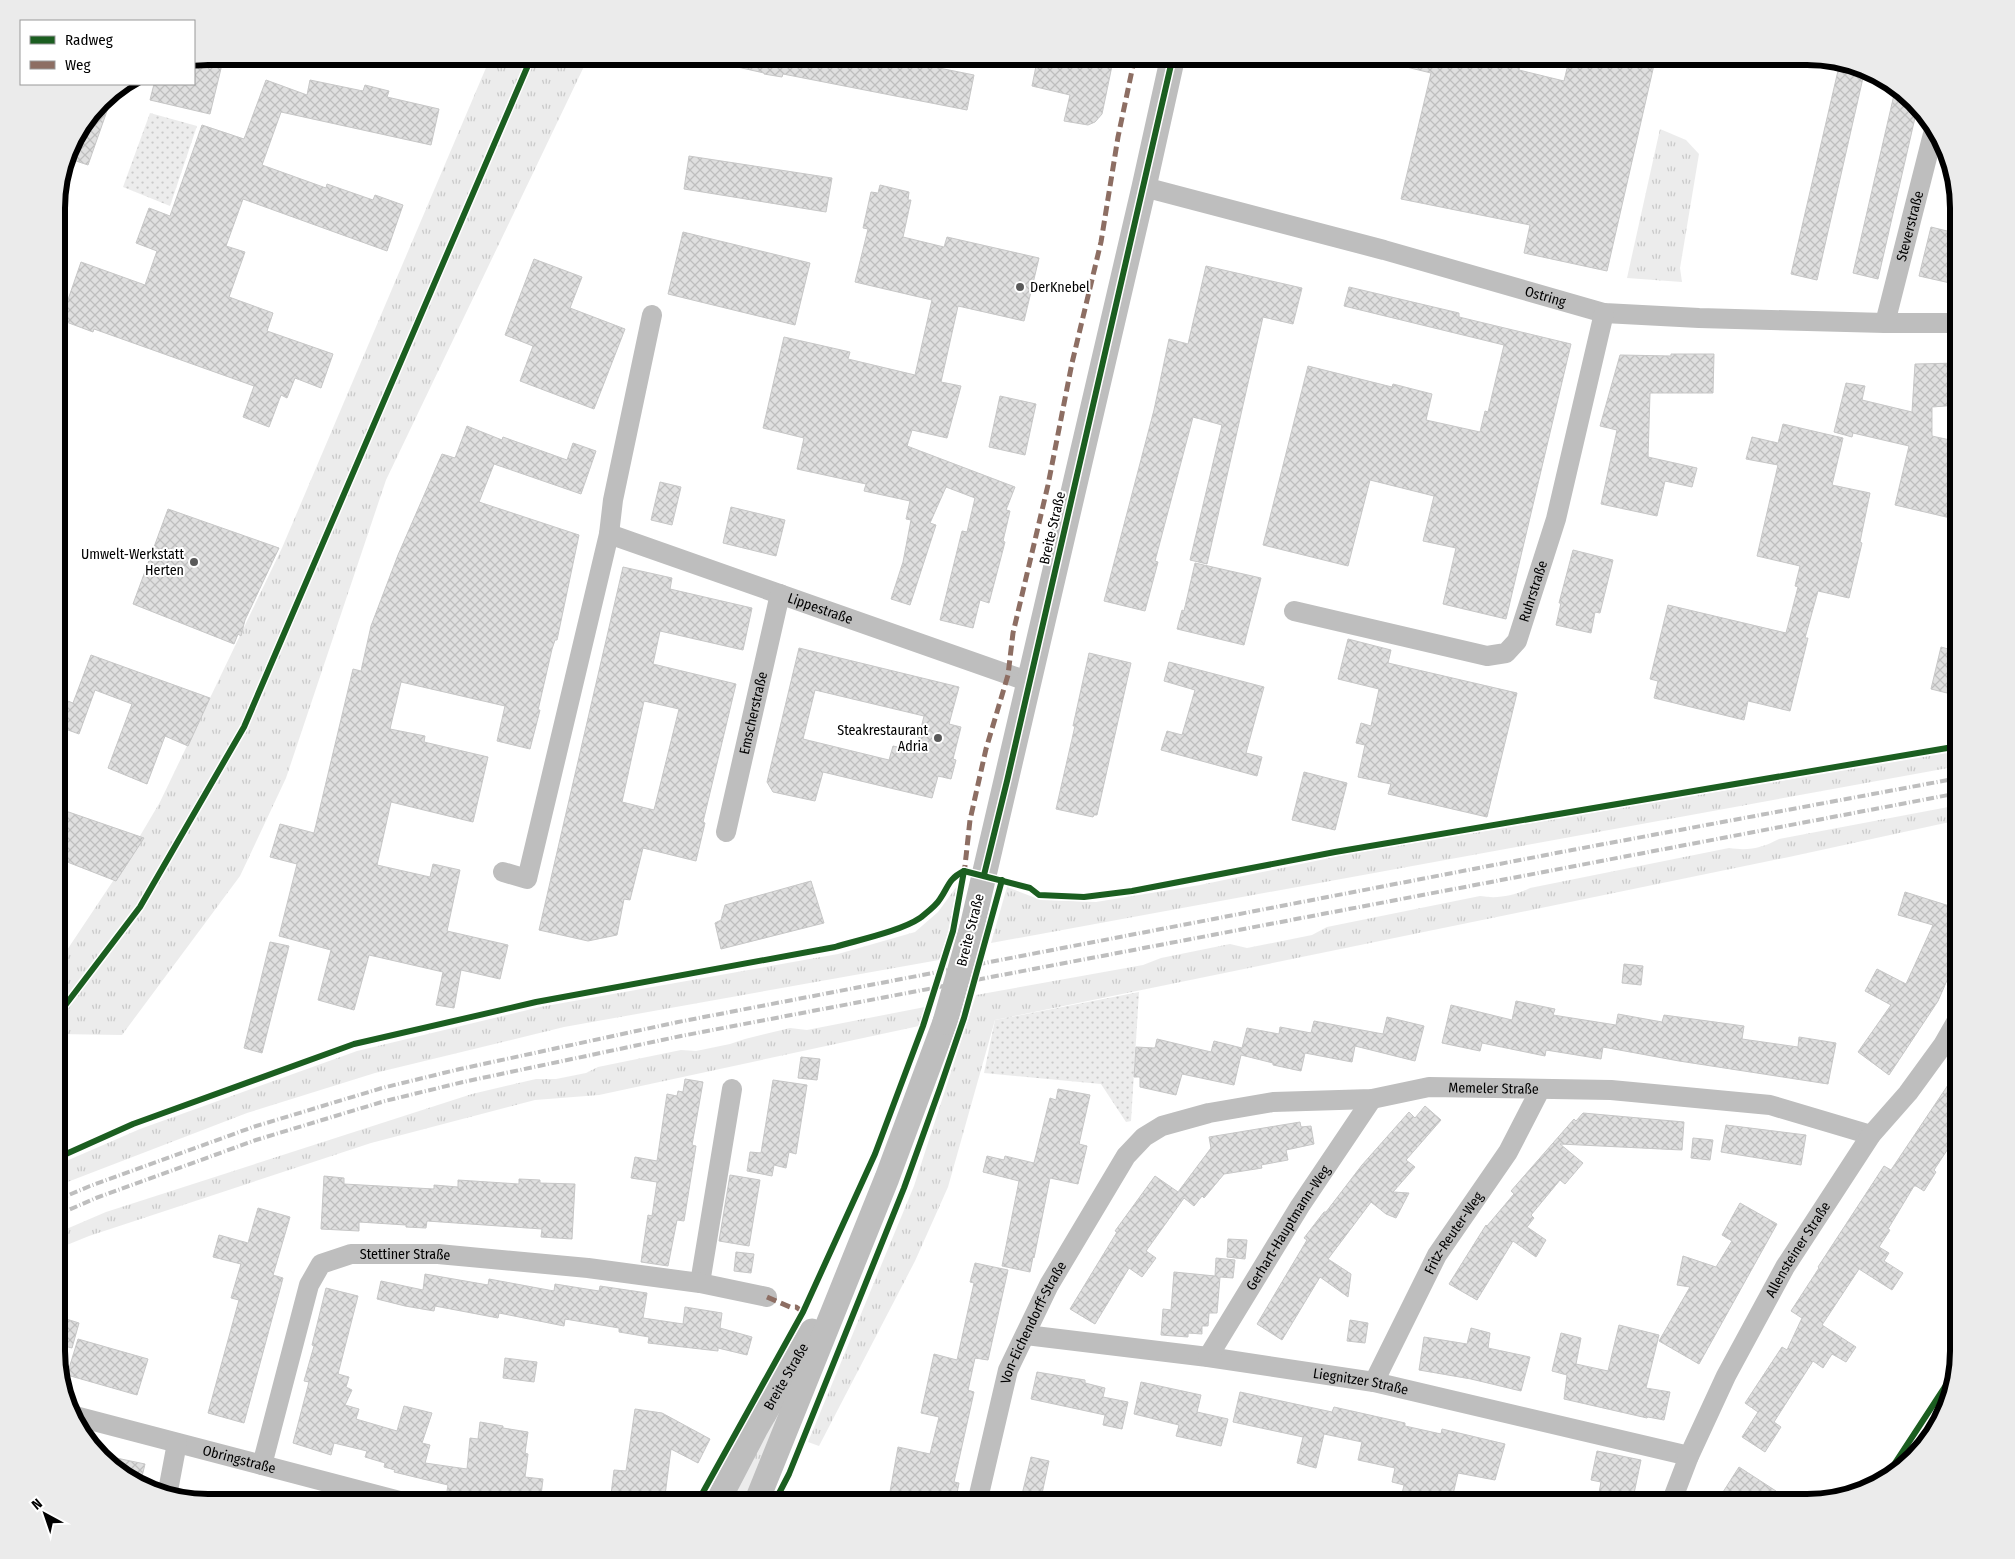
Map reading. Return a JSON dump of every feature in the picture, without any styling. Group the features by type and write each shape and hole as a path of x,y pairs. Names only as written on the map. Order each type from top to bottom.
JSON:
{"street":[{"name":"Breite Straße","path":"760,1494 887,1178 945,1022 972,927 1030,682 1171,65"},
{"name":"Steverstraße","path":"1885,323 1932,139"},
{"name":"Ostring","path":"1144,187 1384,250 1604,312 1699,318 1950,323"},
{"name":"Ruhrstraße","path":"1294,611 1487,656 1506,653 1517,641 1556,519 1604,312"},
{"path":"503,872 527,879 609,534 613,500 652,315"},
{"name":"Lippestraße","path":"609,534 1030,682"},
{"name":"Emscherstraße","path":"726,832 780,594"},
{"name":"Allensteiner Straße","path":"1674,1494 1689,1456 1726,1376 1785,1267 1872,1135 1925,1069 1950,1033"},
{"name":"Memeler Straße","path":"1126,1156 1144,1137 1162,1126 1209,1113 1273,1102 1372,1099 1429,1087 1612,1090 1770,1105 1872,1135"},
{"path":"700,1283 732,1089"},
{"name":"Fritz-Reuter-Weg","path":"1374,1382 1437,1255 1508,1152 1540,1090"},
{"name":"Gerhart-Hauptmann-Weg","path":"1208,1357 1300,1206 1372,1099"},
{"name":"Von-Eichendorff-Straße","path":"979,1494 1008,1370 1049,1286 1126,1156"},
{"name":"Breite Straße","path":"722,1494 756,1428 856,1252"},
{"name":"Stettiner Straße","path":"262,1465 309,1284 321,1264 351,1254 438,1254 534,1262 700,1283 767,1298"},
{"name":"Liegnitzer Straße","path":"1026,1335 1208,1357 1374,1382 1689,1456"},
{"name":"Obringstraße","path":"82,1418 373,1494"},
{"path":"168,1488 177,1443"}],"green space":[{"path":"487,65 585,65 386,480 286,778 240,876 122,1035 65,1034 65,953 117,875 160,802 282,548"},
{"path":"150,113 197,126 170,206 123,187"},
{"path":"1660,129 1686,140 1699,154 1680,268 1682,282 1627,278"},
{"path":"1950,753 1950,768 991,943 1007,887 1041,900 1096,902 1200,885 1344,855"},
{"path":"1950,807 1950,822 1789,857 995,1020 948,1187 915,1261 819,1446 808,1442 914,1186 976,995 1143,965 1161,958 1230,944 1247,948 1312,935 1327,927 1480,896 1505,896 1530,888 1729,848 1755,848 1779,839"},
{"path":"957,886 948,932 939,960 564,1027 375,1073 247,1113 65,1183 65,1162 140,1129 357,1051 540,1007 838,954 915,932 938,912"},
{"path":"1139,992 1131,1121 1126,1122 1101,1084 984,1073 995,1020"},
{"path":"925,1007 919,1026 599,1095 535,1100 371,1143 89,1236 65,1246 65,1230 106,1212 472,1094 536,1079 556,1079 586,1073 598,1067 681,1050 696,1051 730,1044 790,1028 807,1030"},
{"path":"781,1398 793,1402 753,1494 735,1494"}],"building":[{"path":"222,65 210,114 150,100 154,85 195,85 195,66"},
{"path":"728,65 924,65 974,75 967,110 783,74 782,77"},
{"path":"1036,65 1112,65 1102,114 1095,122 1088,125 1064,121 1070,95 1032,86"},
{"path":"1398,65 1520,65 1519,70 1564,81 1568,65 1654,65 1607,271 1524,253 1530,225 1401,199 1431,73"},
{"path":"1838,69 1863,77 1817,280 1791,274"},
{"path":"266,80 307,95 310,80 363,91 365,85 389,91 387,97 439,109 431,145 281,112 262,165 326,188 327,184 373,200 375,195 403,205 387,251 243,199 226,246 245,252 229,297 273,313 267,331 333,354 321,388 295,378 287,398 281,395 269,427 243,417 254,386 94,329 93,332 65,322 65,308 81,262 145,285 157,251 136,243 149,208 170,216 202,125 244,139"},
{"path":"1894,95 1916,115 1878,279 1853,273"},
{"path":"109,105 88,165 74,160 76,153 89,129"},
{"path":"689,156 832,178 826,212 684,189"},
{"path":"880,185 909,192 908,200 911,200 903,237 944,247 947,237 1039,258 1024,321 958,306 941,382 961,386 947,438 912,430 907,446 1015,487 1006,510 1010,511 1003,541 1005,542 989,603 980,600 973,628 940,620 962,531 967,532 975,498 946,487 930,523 936,525 910,605 891,599 903,562 911,520 906,519 910,501 864,491 866,484 797,469 804,438 763,428 784,337 850,352 848,359 915,375 932,300 855,282 868,229 863,228 871,192 878,193"},
{"path":"1931,227 1950,232 1950,283 1919,276"},
{"path":"683,232 810,263 795,325 668,294"},
{"path":"534,259 582,277 570,308 625,329 594,409 520,381 533,346 505,335"},
{"path":"1206,266 1302,288 1293,324 1263,317 1207,564 1190,560 1222,425 1193,417 1155,561 1158,562 1145,611 1104,601 1154,410 1169,339 1188,344"},
{"path":"1349,287 1459,313 1459,317 1571,344 1506,619 1443,604 1456,548 1423,541 1434,496 1370,480 1348,566 1263,545 1308,366 1392,387 1393,384 1432,394 1426,420 1480,432 1485,411 1488,412 1504,345 1344,306"},
{"path":"1671,354 1714,354 1713,393 1650,393 1648,457 1697,468 1692,487 1665,481 1657,516 1601,504 1617,430 1600,426 1620,355 1671,356"},
{"path":"1950,363 1950,406 1932,407 1932,436 1950,440 1950,518 1895,505 1909,446 1853,433 1852,437 1834,432 1846,383 1865,386 1862,400 1912,412 1915,364"},
{"path":"1000,396 1036,404 1025,455 989,447"},
{"path":"1783,424 1843,438 1832,485 1870,493 1860,542 1862,543 1849,598 1818,591 1805,638 1808,638 1790,711 1748,701 1744,720 1654,698 1658,681 1650,679 1668,605 1786,633 1798,587 1795,586 1800,566 1757,556 1778,465 1746,459 1752,437 1778,443"},
{"path":"467,426 502,440 503,437 567,460 573,443 596,451 581,494 494,464 479,502 579,535 557,640 555,640 552,649 530,749 497,741 505,706 401,682 390,729 425,736 424,742 488,757 473,822 391,802 377,865 430,877 433,864 460,870 447,931 508,945 500,979 461,970 454,1008 436,1005 443,972 369,955 354,1010 318,1000 331,950 279,936 297,864 270,857 280,824 314,833 353,669 361,671 371,626 398,555 442,454 455,458"},
{"path":"660,482 681,487 672,525 651,520"},
{"path":"731,507 785,520 776,556 723,543"},
{"name":"Umwelt-Werkstatt Herten","path":"168,509 279,548 245,620 241,636 238,634 234,644 133,604"},
{"path":"1573,550 1613,560 1600,613 1595,612 1591,633 1556,625 1561,603 1559,603"},
{"path":"1195,563 1261,578 1244,645 1177,629 1182,610 1184,611"},
{"path":"623,567 672,578 670,589 752,608 743,650 660,631 653,664 736,684 703,822 705,823 696,861 643,848 630,900 624,899 617,935 588,941 539,930","holes":["644,701 679,709 654,810 622,802"]},
{"path":"1348,639 1391,650 1388,663 1517,693 1487,817 1388,794 1391,784 1358,777 1365,745 1356,743 1361,723 1371,726 1379,689 1338,679"},
{"path":"1941,647 1950,650 1950,694 1931,689"},
{"path":"799,648 959,687 949,724 961,727 953,759 956,760 951,779 938,776 932,798 823,772 815,801 773,792 767,782","holes":["815,690 924,716 916,749 911,748 910,750 893,746 889,760 803,739"]},
{"path":"1089,653 1131,663 1097,815 1093,817 1056,809"},
{"path":"91,655 210,698 188,746 165,736 147,784 108,768 132,704 95,690 79,734 65,729 65,700 73,703"},
{"path":"1169,662 1264,687 1246,753 1262,757 1257,776 1161,750 1167,731 1182,735 1195,690 1164,681"},
{"path":"1304,772 1347,783 1335,830 1292,820"},
{"path":"65,811 144,838 116,881 65,861"},
{"path":"811,881 824,923 721,949 715,923 721,920 725,905"},
{"path":"1905,892 1950,906 1950,974 1938,1001 1889,1075 1858,1052 1891,1005 1865,991 1877,969 1906,984 1933,925 1898,915"},
{"path":"270,942 289,946 262,1053 244,1048"},
{"path":"1624,964 1643,966 1641,985 1622,983"},
{"path":"1516,1001 1555,1009 1553,1015 1616,1025 1618,1014 1662,1022 1664,1015 1744,1026 1742,1039 1798,1047 1799,1037 1836,1043 1828,1084 1603,1047 1601,1059 1546,1050 1545,1056 1482,1043 1480,1051 1442,1043 1451,1005 1512,1020"},
{"path":"1387,1017 1424,1026 1415,1061 1355,1046 1352,1062 1305,1053 1301,1071 1241,1055 1234,1085 1182,1074 1176,1095 1140,1087 1140,1077 1134,1077 1136,1047 1155,1048 1157,1039 1211,1052 1214,1041 1242,1048 1247,1028 1279,1034 1280,1027 1311,1033 1314,1021 1383,1034"},
{"path":"801,1057 820,1059 817,1080 798,1078"},
{"path":"685,1079 703,1082 692,1145 696,1146 684,1221 677,1220 668,1266 641,1262 648,1215 652,1216 657,1182 631,1178 635,1157 657,1161 667,1094 677,1096 678,1091 683,1092"},
{"path":"773,1080 807,1085 796,1154 789,1152 786,1168 774,1165 772,1176 747,1171 750,1152 761,1153"},
{"path":"1948,1085 1950,1086 1950,1146 1934,1170 1936,1172 1924,1191 1914,1186 1879,1247 1889,1253 1884,1261 1903,1273 1892,1290 1859,1269 1822,1325 1856,1347 1846,1362 1832,1354 1823,1368 1813,1361 1774,1422 1781,1427 1765,1452 1742,1437 1758,1412 1745,1403 1782,1347 1787,1350 1802,1318 1791,1311 1818,1267 1884,1166 1891,1170"},
{"path":"1058,1089 1090,1095 1079,1144 1087,1146 1078,1184 1050,1178 1030,1272 1002,1266 1019,1181 983,1172 987,1156 1004,1160 1005,1156 1034,1163 1050,1098 1056,1100"},
{"path":"1425,1106 1441,1120 1406,1160 1415,1167 1393,1192 1409,1193 1396,1218 1386,1214 1371,1202 1328,1259 1351,1274 1348,1297 1320,1277 1282,1340 1257,1324 1307,1240 1304,1238 1324,1212 1326,1212 1362,1165 1409,1112 1415,1118"},
{"path":"1583,1113 1684,1122 1682,1150 1560,1144 1583,1163 1565,1184 1560,1180 1531,1215 1534,1218 1527,1227 1546,1240 1536,1257 1513,1241 1477,1300 1449,1284 1486,1225 1514,1194 1511,1191 1574,1119 1576,1121"},
{"path":"1300,1122 1301,1127 1311,1126 1314,1144 1286,1150 1288,1160 1261,1165 1262,1168 1224,1174 1204,1198 1202,1196 1194,1206 1184,1198 1146,1251 1156,1258 1142,1277 1129,1268 1095,1324 1070,1309 1117,1232 1115,1231 1155,1176 1178,1192 1211,1148 1209,1137"},
{"path":"1726,1125 1806,1135 1801,1165 1721,1152"},
{"path":"1693,1138 1713,1140 1710,1160 1691,1158"},
{"path":"730,1175 760,1180 749,1246 719,1241"},
{"path":"324,1176 344,1178 344,1184 434,1189 434,1185 458,1187 458,1180 519,1184 519,1179 540,1180 540,1183 575,1184 572,1239 541,1237 542,1229 427,1221 426,1228 359,1222 359,1231 321,1229"},
{"path":"1740,1203 1777,1224 1699,1364 1659,1341 1690,1287 1677,1285 1683,1256 1716,1267 1732,1241 1722,1235"},
{"path":"258,1208 290,1217 273,1275 283,1278 244,1423 208,1413 239,1300 231,1298 241,1264 213,1257 219,1235 248,1243"},
{"path":"1228,1239 1247,1240 1245,1259 1227,1257"},
{"path":"736,1252 754,1254 751,1273 734,1271"},
{"path":"1216,1258 1235,1260 1233,1278 1220,1277 1217,1313 1209,1313 1208,1326 1202,1326 1202,1334 1188,1333 1188,1337 1161,1335 1163,1309 1171,1310 1174,1272 1215,1276"},
{"path":"975,1263 1008,1270 988,1360 975,1358 968,1390 974,1392 954,1482 959,1483 957,1494 890,1494 898,1447 930,1454 939,1417 921,1413 934,1354 957,1360 974,1283 970,1282"},
{"path":"425,1274 488,1285 489,1279 554,1291 555,1284 599,1291 600,1286 647,1293 643,1318 683,1324 685,1307 722,1313 720,1328 752,1337 747,1355 718,1348 718,1351 648,1343 649,1337 619,1332 619,1328 565,1319 564,1326 499,1313 498,1318 435,1306 434,1311 377,1299 381,1281 423,1290"},
{"path":"326,1288 358,1296 338,1374 349,1377 346,1387 352,1390 345,1405 359,1409 356,1419 397,1431 404,1406 432,1413 422,1443 430,1445 425,1463 467,1469 470,1438 478,1439 480,1422 528,1432 525,1453 528,1454 525,1477 543,1479 541,1494 446,1494 448,1485 394,1472 395,1470 384,1467 385,1463 365,1457 367,1451 334,1443 331,1455 293,1443 309,1382 304,1381 314,1346 312,1345"},
{"path":"65,1319 79,1323 72,1348 65,1346"},
{"path":"1350,1320 1368,1323 1365,1343 1347,1341"},
{"path":"1619,1325 1659,1335 1646,1388 1670,1392 1664,1420 1647,1418 1564,1399 1567,1375 1552,1371 1561,1333 1581,1338 1576,1364 1608,1371"},
{"path":"1471,1328 1490,1333 1488,1348 1530,1357 1521,1391 1471,1379 1419,1370 1424,1337 1467,1344"},
{"path":"78,1339 148,1359 137,1395 67,1374"},
{"path":"505,1358 537,1362 534,1382 503,1378"},
{"path":"1037,1372 1085,1380 1085,1383 1105,1388 1103,1397 1128,1402 1122,1429 1103,1425 1105,1415 1031,1399"},
{"path":"1141,1382 1201,1395 1197,1412 1228,1419 1221,1446 1176,1436 1179,1425 1134,1414"},
{"path":"1240,1392 1332,1412 1334,1407 1405,1423 1405,1426 1441,1434 1442,1429 1505,1444 1495,1480 1458,1473 1453,1494 1402,1494 1404,1485 1392,1482 1395,1468 1358,1460 1362,1442 1324,1434 1316,1468 1297,1463 1303,1437 1233,1422"},
{"path":"635,1409 662,1413 710,1439 698,1463 671,1449 665,1494 611,1494 614,1470 626,1471"},
{"path":"1597,1451 1641,1460 1634,1494 1599,1494 1601,1482 1591,1480"},
{"path":"112,1457 145,1464 142,1478"},
{"path":"1031,1457 1049,1461 1042,1494 1022,1494"},
{"path":"1739,1467 1776,1491 1774,1494 1722,1494"}],"railway":[{"path":"65,1197 253,1127 382,1088 460,1069 678,1022 1572,850 1950,780"},
{"path":"65,1212 96,1198 256,1140 385,1101 463,1082 681,1036 1950,795"}],"marked path":[{"path":"964,875 970,820 986,749 1008,675 1013,633 1048,485 1072,363 1101,242 1118,137 1133,65"},
{"path":"767,1297 790,1307 796,1307 803,1312"}],"cycle path":[{"path":"65,1005 140,907 244,727 528,65"},
{"path":"984,875 1171,65"},
{"path":"65,1154 133,1124 354,1044 536,1002 835,947 891,931 912,923 928,912 938,902 952,880 964,871 1030,888 1039,895 1084,897 1132,891 1335,852 1950,748"},
{"path":"702,1494 803,1312 875,1154 923,1026 953,931 964,871"},
{"path":"779,1494 789,1474 904,1188 964,1018 1002,880"},
{"path":"1895,1463 1945,1386"}],"place":[{"name":"DerKnebel","path":"1020,287"},
{"name":"Umwelt-Werkstatt Herten","path":"194,562"},
{"name":"Steakrestaurant Adria","path":"938,738"}]}
